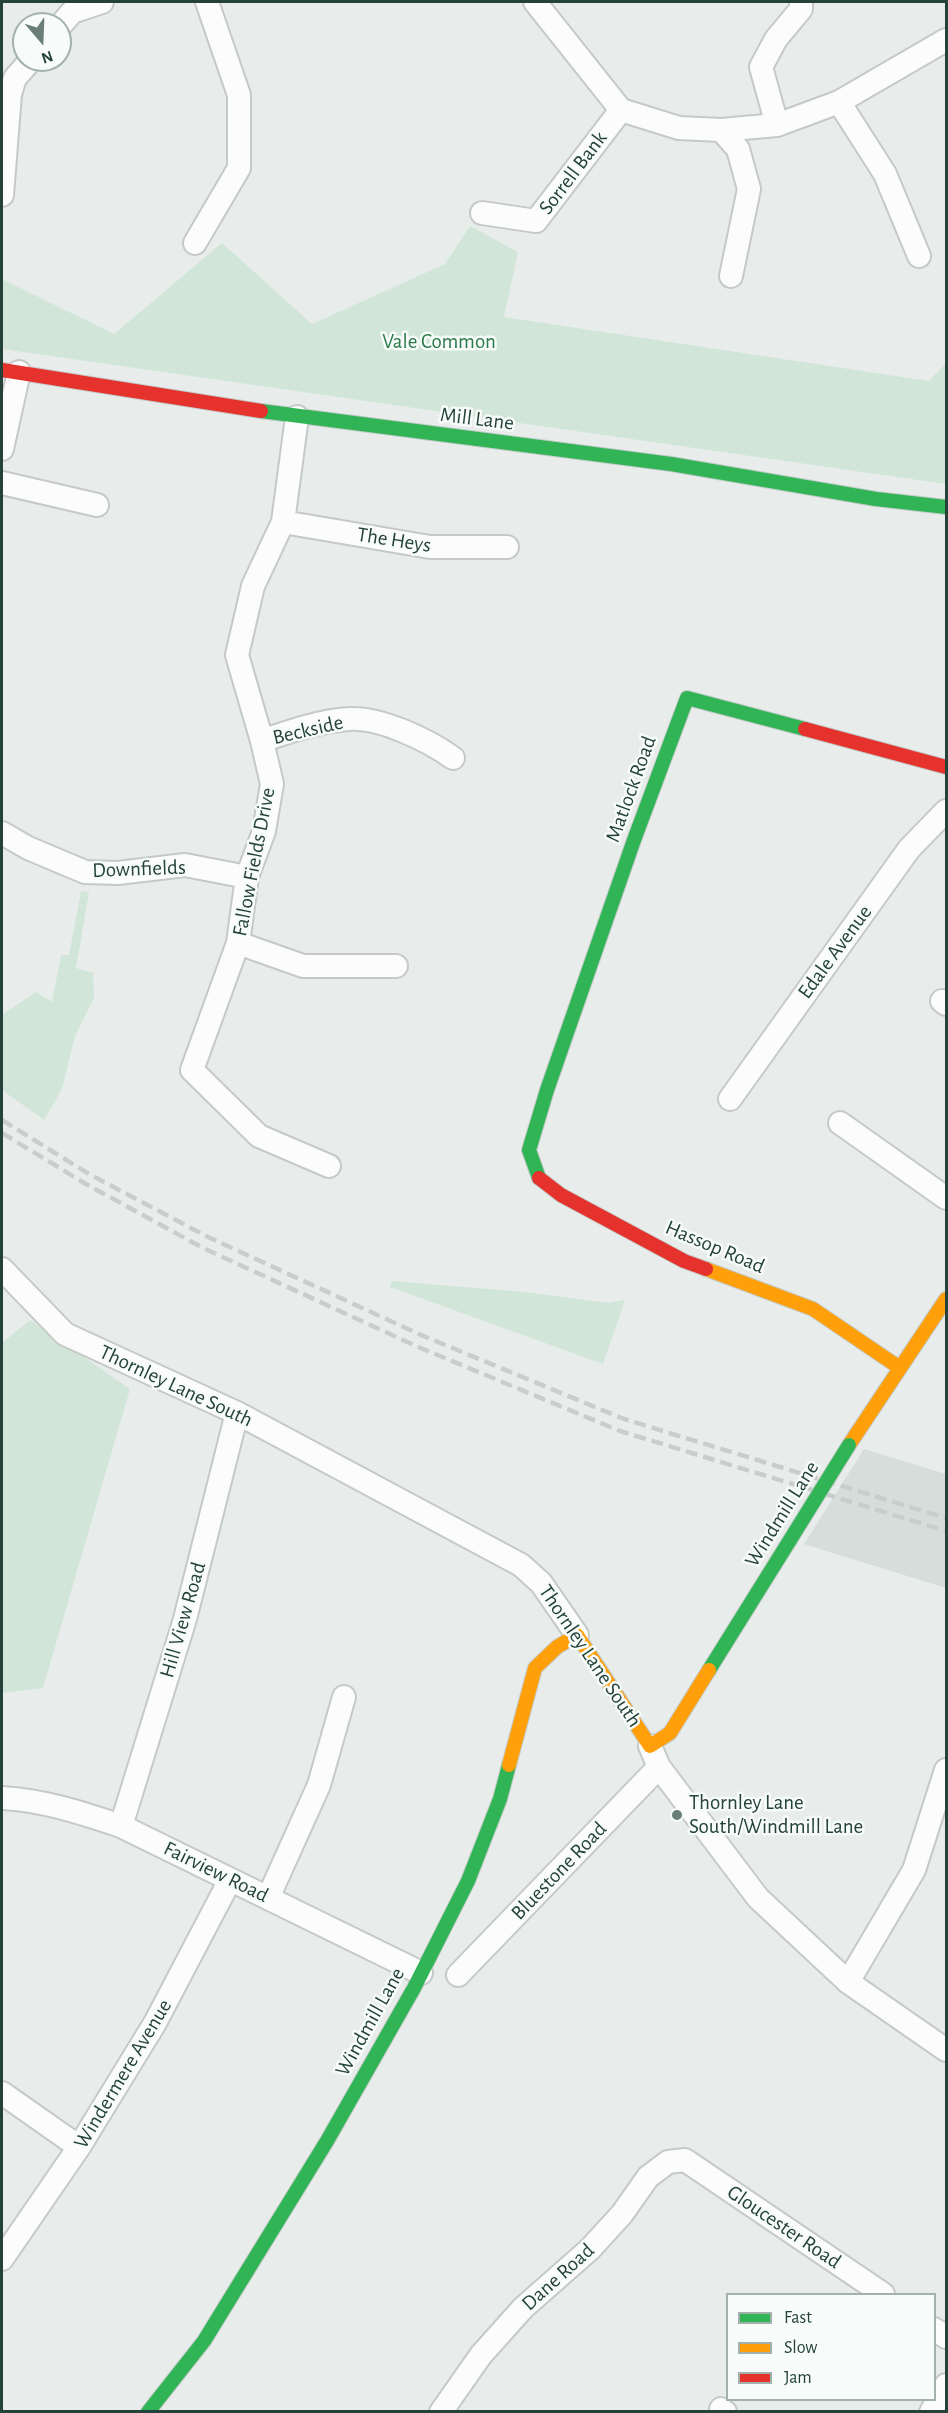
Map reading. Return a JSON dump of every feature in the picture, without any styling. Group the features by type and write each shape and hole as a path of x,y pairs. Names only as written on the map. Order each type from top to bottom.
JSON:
{"street":[{"path":"72,12 102,2"},
{"path":"195,243 239,168 239,94 207,2"},
{"path":"535,2 621,110 679,128 721,130 777,125 839,102 946,40"},
{"path":"777,125 762,67 776,39 801,9 801,2"},
{"path":"2,195 10,94 15,78 20,72"},
{"path":"839,102 885,174 919,256"},
{"name":"Sorrell Bank","path":"482,213 537,221 621,110"},
{"path":"721,130 738,149 749,189 731,276"},
{"path":"2,449 10,371"},
{"name":"Mill Lane","path":"10,371 297,417 671,464 864,497 946,507"},
{"name":"Fallow Fields Drive","path":"297,417 283,522 253,586 237,655 272,784 264,831 247,877 238,943 192,1070 258,1136 329,1166"},
{"path":"2,483 97,506"},
{"name":"The Heys","path":"283,522 430,547 507,547"},
{"name":"Matlock Road","path":"529,1150 547,1090 634,840 687,698 946,767"},
{"name":"Beckside","path":"262,741 293,730 350,719 389,725 436,746 453,758"},
{"name":"Edale Avenue","path":"730,1099 909,849 946,811"},
{"name":"Downfields","path":"2,832 28,848 85,872 118,873 185,865 247,877"},
{"path":"238,943 303,966 396,966"},
{"path":"840,1123 946,1198"},
{"name":"Hassop Road","path":"529,1150 538,1177 561,1195 684,1261 813,1309 900,1368"},
{"name":"Thornley Lane South","path":"2,1269 65,1334 237,1413 521,1565 541,1582 650,1746 659,1767 758,1898 848,1982 946,2050"},
{"name":"Windmill Lane","path":"650,1746 670,1733 849,1445 946,1299"},
{"name":"Hill View Road","path":"121,1826 185,1619 237,1413"},
{"name":"Windmill Lane","path":"148,2412 204,2341 327,2141 421,1973 468,1881 500,1799 535,1668 557,1647 577,1635"},
{"path":"268,1898 319,1785 344,1697"},
{"name":"Bluestone Road","path":"458,1976 659,1767"},
{"path":"848,1982 914,1870 946,1770"},
{"name":"Fairview Road","path":"2,1798 25,1799 73,1810 121,1826 421,1973"},
{"name":"Windermere Avenue","path":"2,2259 79,2147 156,2023 230,1880"},
{"path":"2,2094 79,2147"},
{"name":"Gloucester Road","path":"686,2160 881,2293"},
{"name":"Dane Road","path":"441,2412 481,2355 523,2308 590,2249 622,2214 648,2177 668,2162 686,2160"},
{"path":"931,2412 946,2385"}],"shaded area":[{"path":"864,1449 946,1474 946,1588 804,1544"}],"green space":[{"name":"Vale Common","path":"470,226 518,252 504,317 929,381 946,363 946,484 2,349 2,279 114,334 222,243 312,324 445,264"},
{"path":"81,891 89,892 76,968 93,973 94,998 75,1036 62,1089 44,1120 2,1090 2,1015 36,992 52,1002 61,955 69,955"},
{"path":"392,1281 525,1292 608,1303 625,1300 603,1364 390,1287"},
{"path":"30,1320 130,1389 43,1688 2,1693 2,1343"}],"railway":[{"path":"2,1120 89,1174 208,1237 421,1335 624,1419 946,1518"},
{"path":"2,1133 86,1184 203,1248 416,1346 620,1431 946,1531"}],"traffic: fast":[{"path":"261,411 671,464 876,499 946,507"},
{"path":"539,1178 529,1150 547,1090 634,840 687,698 805,729"},
{"path":"790,1540 849,1445"},
{"path":"709,1670 790,1540"},
{"path":"148,2412 204,2341 327,2141 414,1988 468,1881 500,1799 509,1765"}],"traffic: slow":[{"path":"706,1269 813,1309 900,1368"},
{"path":"849,1445 946,1299"},
{"path":"509,1765 535,1668 557,1647 577,1635 650,1746 670,1733 709,1670"}],"traffic: jam":[{"path":"2,370 261,411"},
{"path":"805,729 946,767"},
{"path":"539,1178 561,1195 684,1261 706,1269"}],"place":[{"name":"Thornley Lane South/Windmill Lane","path":"677,1815"}]}
